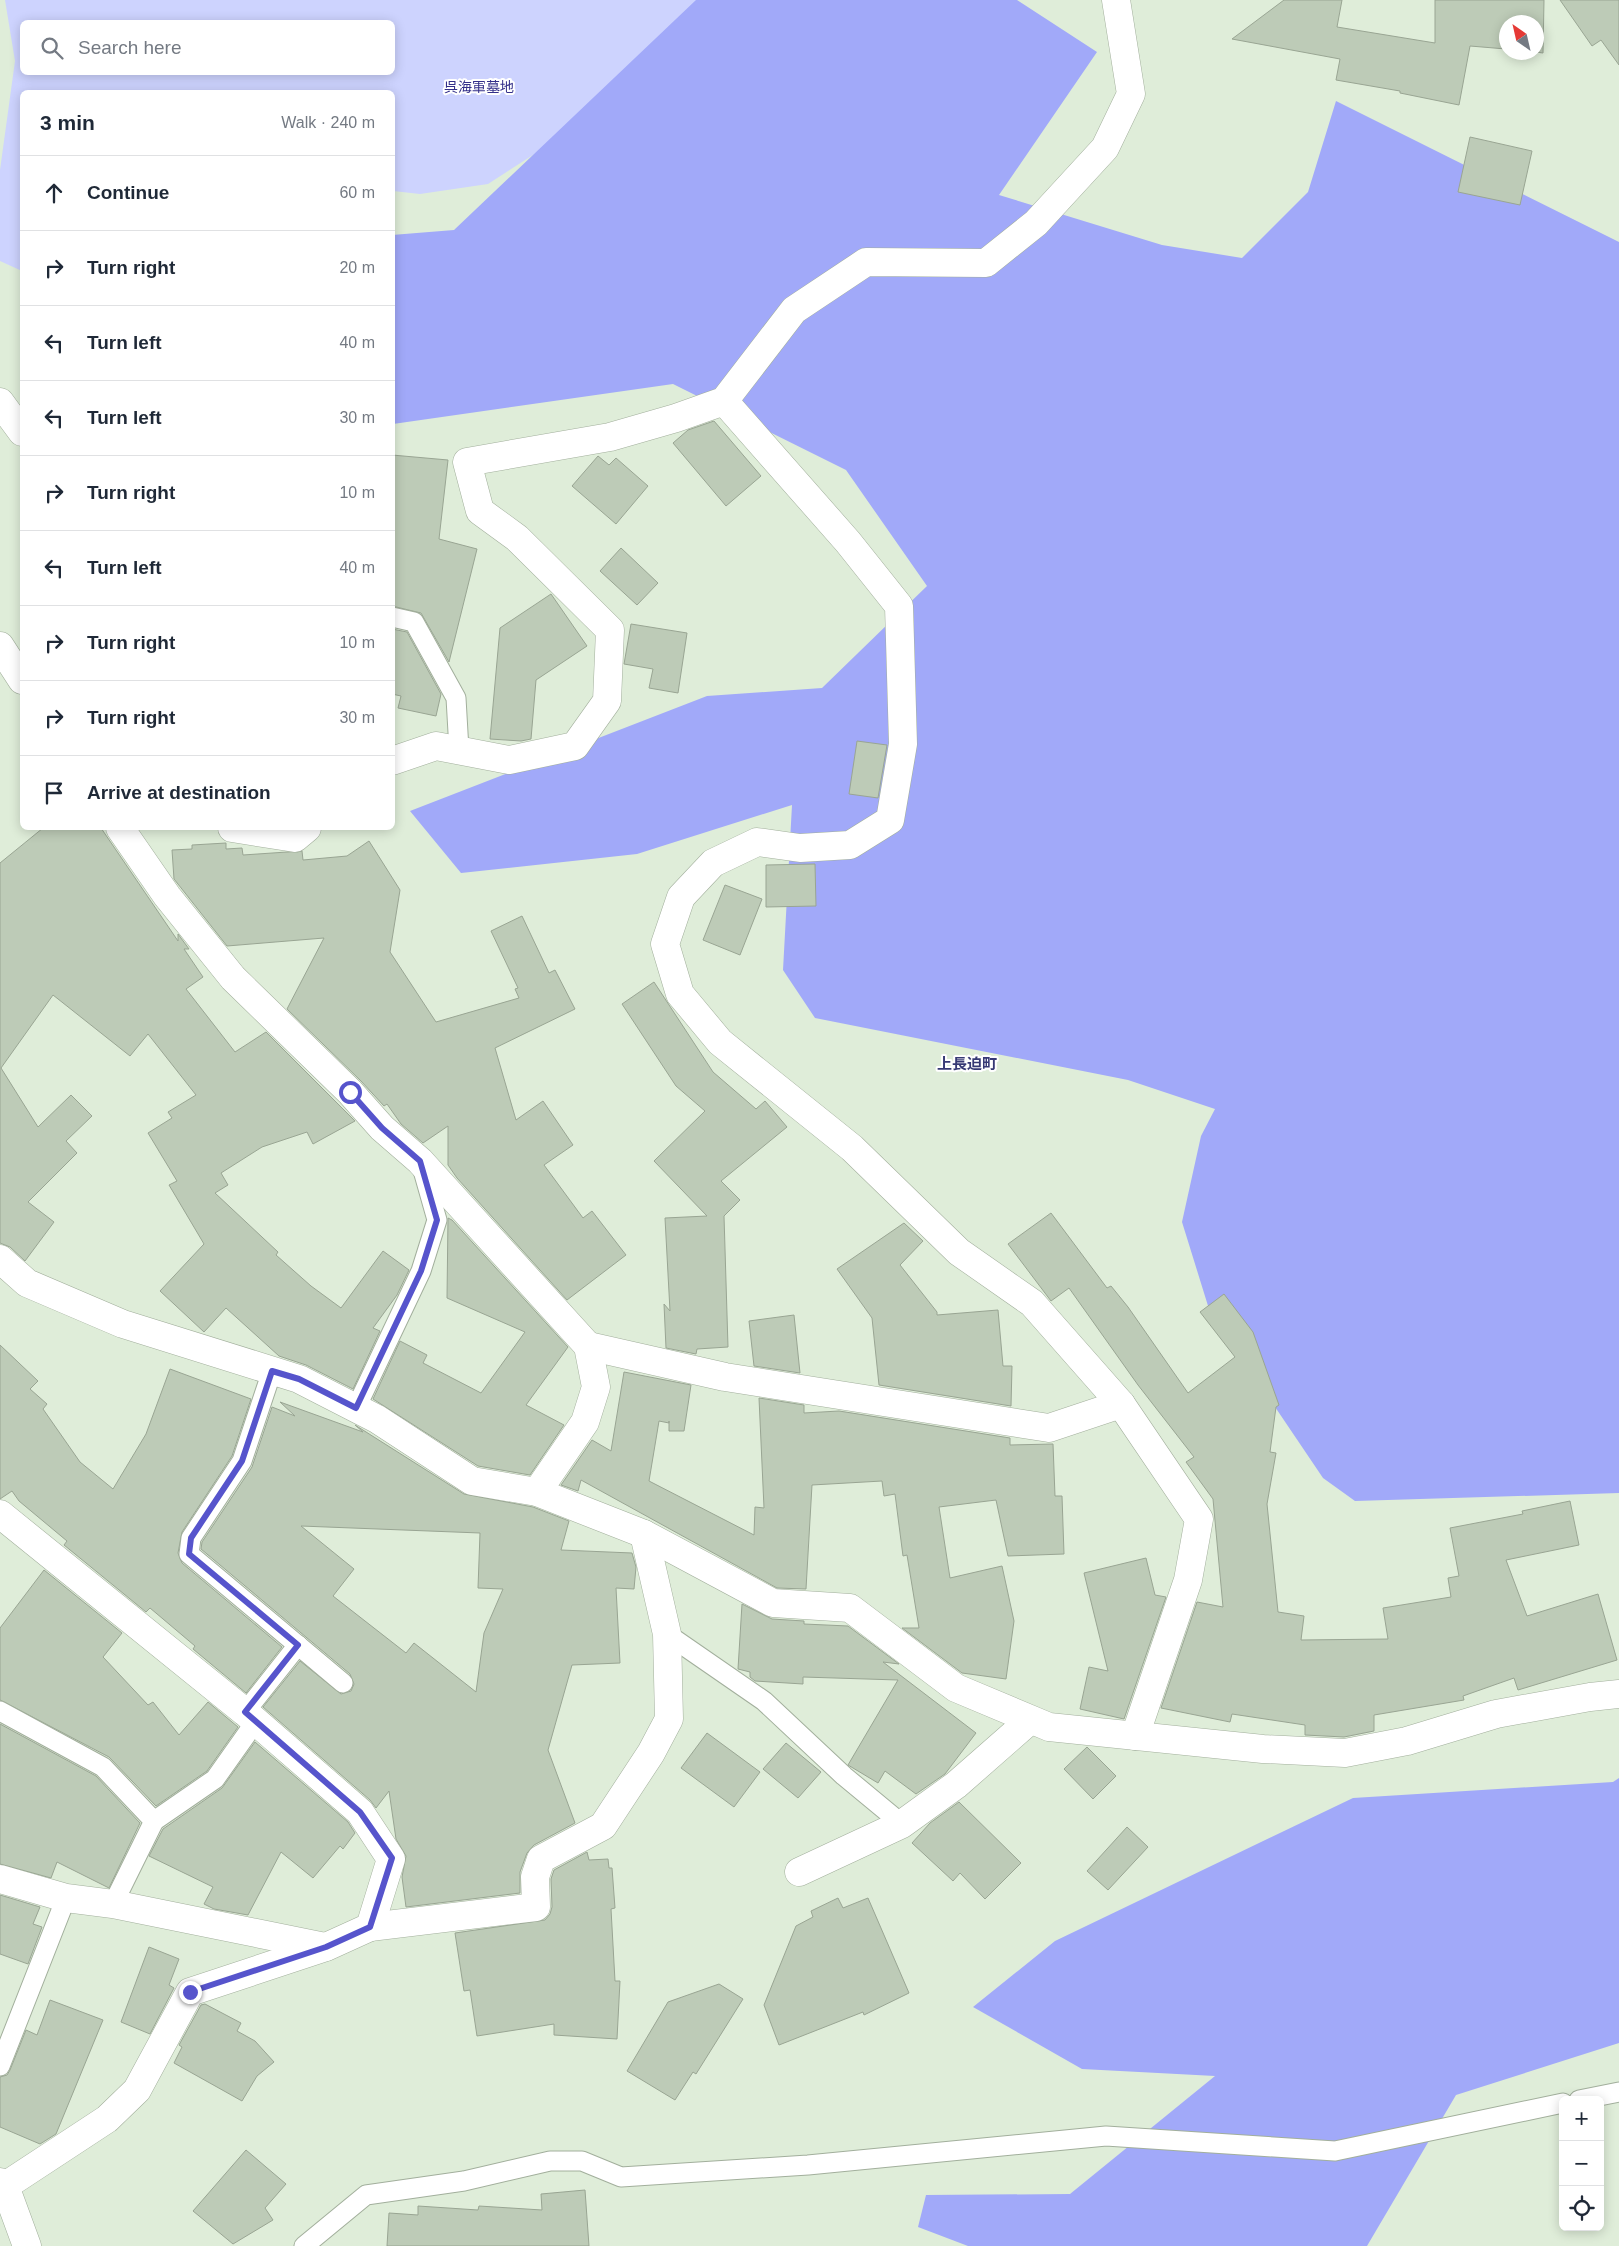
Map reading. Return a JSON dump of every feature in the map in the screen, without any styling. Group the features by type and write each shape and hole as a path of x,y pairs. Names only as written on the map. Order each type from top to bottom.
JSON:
{"street":[{"path":"395,760 436,746 508,760 575,746 607,701 610,630 517,538 480,512 467,462 610,437 676,418 724,401 794,310 866,262 986,264 1036,223 1105,148 1131,94 1116,0"},
{"path":"724,401 848,542 899,606 902,744 890,820 850,846 800,848 757,842 713,863 681,897 666,944 680,994 720,1042 852,1148 959,1252 1032,1303 1121,1404 1199,1519 1188,1580 1135,1736"},
{"path":"0,402 20,429"},
{"path":"0,646 20,677"},
{"path":"128,830 167,896 233,978 350,1092 382,1128 420,1161 588,1346 596,1387 585,1422 537,1492"},
{"path":"245,830 295,838 305,830"},
{"path":"0,1259 27,1283 123,1324 299,1379 377,1420 472,1481 537,1492 644,1534 773,1604 850,1608 956,1688 1049,1727 1263,1749 1345,1753 1407,1741 1496,1714 1590,1697 1619,1694"},
{"path":"588,1346 725,1377 1050,1428 1121,1404"},
{"path":"0,1514 251,1717 360,1812 392,1858 370,1927"},
{"path":"27,2246 2,2184 107,2119 137,2090 190,1992 326,1947 370,1927 536,1908 535,1876 541,1859 603,1826 650,1753 669,1719 666,1634 644,1534"},
{"path":"800,1872 902,1824 956,1785 1030,1720"},
{"path":"0,1879 66,1898 113,1904 326,1947"}],"lane":[{"path":"395,618 414,622 456,698 458,750"},
{"path":"356,1408 421,1271 437,1220 420,1161"},
{"path":"272,1371 242,1461 191,1538 189,1554 343,1683"},
{"path":"666,1634 764,1700 844,1776 902,1824"},
{"path":"113,1904 154,1821 215,1779 251,1717 298,1645"},
{"path":"0,1711 103,1767 154,1821"},
{"path":"0,2066 66,1898"},
{"path":"1600,2096 1619,2092"},
{"path":"304,2246 366,2195 464,2181 550,2161 582,2161 621,2177 808,2164 1106,2136 1335,2151 1559,2104"}],"green space":[{"name":"呉海軍墓地","path":"5,0 704,0 578,126 488,184 420,194 395,191 395,90 20,90 20,270 0,261 0,170 15,61"}],"shaded area":[{"path":"696,0 1017,0 1097,52 999,195 1162,245 1242,258 1308,192 1336,101 1619,242 1619,1493 1355,1501 1323,1478 1209,1309 1182,1222 1201,1136 1215,1109 1128,1080 815,1018 783,970 792,805 637,854 461,873 410,811 707,696 822,688 927,586 846,470 673,384 395,424 395,235 454,230"},
{"path":"1619,1778 1619,2043 1456,2095 1367,2246 968,2246 918,2227 926,2195 1070,2194 1215,2076 1082,2069 973,2007 1055,1941 1353,1798 1613,1782"}],"building":[{"path":"1284,0 1342,0 1337,27 1435,43 1435,0 1544,0 1544,15 1499,15 1499,48 1470,46 1459,105 1400,93 1400,91 1336,80 1340,59 1232,39"},
{"path":"1560,0 1619,0 1619,65 1601,40 1592,46"},
{"path":"1470,137 1532,151 1520,205 1458,192"},
{"path":"714,421 761,476 726,506 673,443 688,430"},
{"path":"395,455 448,460 439,539 477,549 449,662 421,613 395,607"},
{"path":"598,456 609,465 616,458 648,486 616,524 572,486"},
{"path":"621,548 658,583 637,605 600,571"},
{"path":"551,594 587,646 536,680 531,739 521,741 490,739 500,628"},
{"path":"631,624 687,633 678,693 649,688 653,669 624,664"},
{"path":"395,630 407,632 441,694 436,716 398,708 401,696 395,695"},
{"path":"857,741 887,745 878,798 849,794"},
{"path":"41,830 102,830 178,941 178,934 189,949 184,949 203,977 186,989 235,1052 266,1032 355,1121 313,1144 307,1132 262,1147 221,1173 228,1185 215,1193 278,1252 276,1255 311,1286 341,1308 383,1251 409,1270 397,1295 373,1328 380,1331 353,1389 306,1365 279,1356 226,1308 204,1332 160,1291 204,1244 169,1185 177,1181 148,1133 172,1118 168,1112 196,1095 148,1034 130,1056 53,995 1,1068 38,1127 71,1095 92,1116 66,1141 77,1153 28,1202 54,1222 25,1261 10,1247 0,1243 0,863"},
{"path":"369,841 400,890 390,952 436,1022 519,998 515,989 518,988 491,931 522,916 549,973 555,970 575,1009 495,1048 516,1120 543,1101 573,1145 544,1165 583,1218 592,1211 626,1255 567,1300 457,1178 448,1165 448,1126 423,1143 401,1124 387,1104 384,1106 287,1009 324,938 227,946 174,879 172,850 192,849 192,845 226,843 226,849 242,848 243,855 302,851 303,860 347,856"},
{"path":"815,864 816,906 766,907 766,865"},
{"path":"725,885 762,899 740,955 703,940"},
{"path":"654,982 713,1072 756,1109 765,1101 787,1127 721,1181 740,1200 724,1216 728,1347 697,1349 696,1354 666,1348 664,1304 670,1311 665,1218 707,1216 654,1161 705,1111 676,1086 622,1004"},
{"path":"1051,1213 1107,1288 1111,1286 1128,1307 1188,1393 1235,1357 1200,1312 1224,1294 1253,1332 1279,1405 1276,1407 1270,1452 1276,1453 1267,1504 1278,1612 1304,1616 1301,1640 1388,1639 1383,1608 1451,1597 1448,1578 1459,1576 1450,1528 1523,1514 1522,1511 1570,1501 1579,1545 1506,1560 1527,1616 1598,1594 1617,1660 1518,1690 1514,1678 1463,1696 1464,1700 1374,1715 1374,1731 1344,1737 1305,1735 1305,1725 1232,1714 1230,1722 1161,1708 1197,1602 1223,1607 1213,1499 1186,1462 1194,1457 1138,1385 1069,1288 1051,1301 1008,1244"},
{"path":"448,1218 452,1220 568,1347 526,1405 564,1425 530,1475 478,1466 373,1399 400,1341 427,1355 423,1363 481,1393 525,1332 447,1298"},
{"path":"904,1223 923,1241 900,1265 937,1312 937,1315 998,1310 1003,1366 1012,1366 1011,1406 879,1385 872,1318 837,1269"},
{"path":"794,1315 800,1373 754,1366 749,1321"},
{"path":"0,1345 38,1381 30,1389 47,1404 43,1409 80,1462 113,1489 146,1434 170,1369 251,1399 232,1456 182,1532 178,1553 182,1563 282,1647 246,1693 193,1649 195,1646 150,1608 146,1612 64,1545 67,1541 19,1501 12,1491 0,1499"},
{"path":"624,1372 691,1385 684,1431 669,1431 669,1423 659,1421 649,1481 754,1535 755,1507 764,1508 759,1398 804,1405 804,1413 839,1411 1010,1438 1010,1445 1053,1444 1055,1496 1062,1496 1064,1554 1008,1556 996,1500 939,1507 950,1578 1002,1566 1014,1621 1006,1679 962,1673 902,1628 919,1628 907,1555 903,1556 895,1494 884,1496 882,1481 812,1485 806,1589 777,1588 581,1480 578,1491 561,1485 592,1440 611,1451"},
{"path":"280,1402 363,1432 355,1425 464,1494 533,1507 569,1521 561,1550 632,1553 636,1567 634,1589 616,1588 620,1663 572,1665 548,1750 575,1823 534,1845 527,1853 520,1872 520,1893 406,1907 402,1877 406,1856 396,1839 389,1791 376,1808 370,1800 263,1707 300,1661 341,1694 351,1691 354,1684 350,1674 201,1549 202,1542 252,1467 272,1407 295,1416","holes":["301,1526 480,1533 478,1588 503,1589 484,1633 476,1692 414,1643 406,1653 333,1596 354,1569"]},
{"path":"1146,1558 1155,1595 1166,1597 1124,1719 1080,1709 1089,1667 1108,1671 1084,1573"},
{"path":"44,1570 122,1633 103,1657 148,1705 153,1702 179,1735 208,1702 238,1727 207,1771 156,1806 109,1757 0,1700 0,1628"},
{"path":"742,1604 772,1619 804,1621 804,1624 848,1626 899,1664 883,1662 976,1733 945,1774 916,1794 885,1771 878,1783 848,1765 898,1680 803,1677 803,1684 755,1681 750,1677 750,1672 738,1669"},
{"path":"0,1724 96,1776 140,1823 109,1888 57,1862 51,1878 0,1864"},
{"path":"707,1733 760,1772 734,1807 681,1768"},
{"path":"255,1742 348,1822 355,1833 343,1849 340,1846 313,1878 281,1852 248,1915 214,1909 204,1904 213,1887 149,1856 163,1829 222,1788"},
{"path":"786,1743 821,1772 798,1798 763,1769"},
{"path":"1087,1747 1116,1776 1093,1799 1064,1769"},
{"path":"959,1802 1021,1863 985,1899 960,1873 953,1881 912,1843 930,1823"},
{"path":"1127,1827 1148,1847 1108,1890 1087,1871"},
{"path":"587,1852 589,1860 608,1859 609,1868 612,1868 615,1908 611,1909 615,1981 620,1981 617,2039 554,2035 554,2024 477,2036 470,1990 464,1991 455,1933 545,1920 550,1914 552,1907 551,1879 554,1870"},
{"path":"0,1895 40,1907 33,1924 42,1927 28,1964 0,1954"},
{"path":"838,1898 843,1908 868,1898 909,1993 864,2015 863,2012 779,2045 764,2005 796,1926 813,1917 811,1911"},
{"path":"149,1947 179,1959 169,1985 174,1988 150,2034 121,2022"},
{"path":"719,1984 743,1999 696,2074 693,2072 675,2100 627,2071 668,2002"},
{"path":"50,2000 103,2020 56,2134 40,2144 0,2127 0,2077 7,2075 10,2070 26,2030 37,2035"},
{"path":"205,2004 241,2023 237,2031 255,2041 274,2062 257,2076 242,2101 174,2063 182,2047 179,2045 201,2005"},
{"path":"246,2150 286,2184 265,2208 273,2220 233,2244 193,2211"},
{"path":"585,2190 589,2246 387,2246 389,2213 418,2215 418,2206 478,2210 479,2206 542,2210 541,2194"}],"district":[{"name":"上長迫町","path":"967,1064"}],"route":[{"path":"190,1992 326,1947 370,1927 392,1858 360,1812 245,1712 298,1645 189,1554 191,1538 242,1461 272,1371 299,1379 356,1408 421,1271 437,1220 420,1161 382,1128 350,1092"}]}
